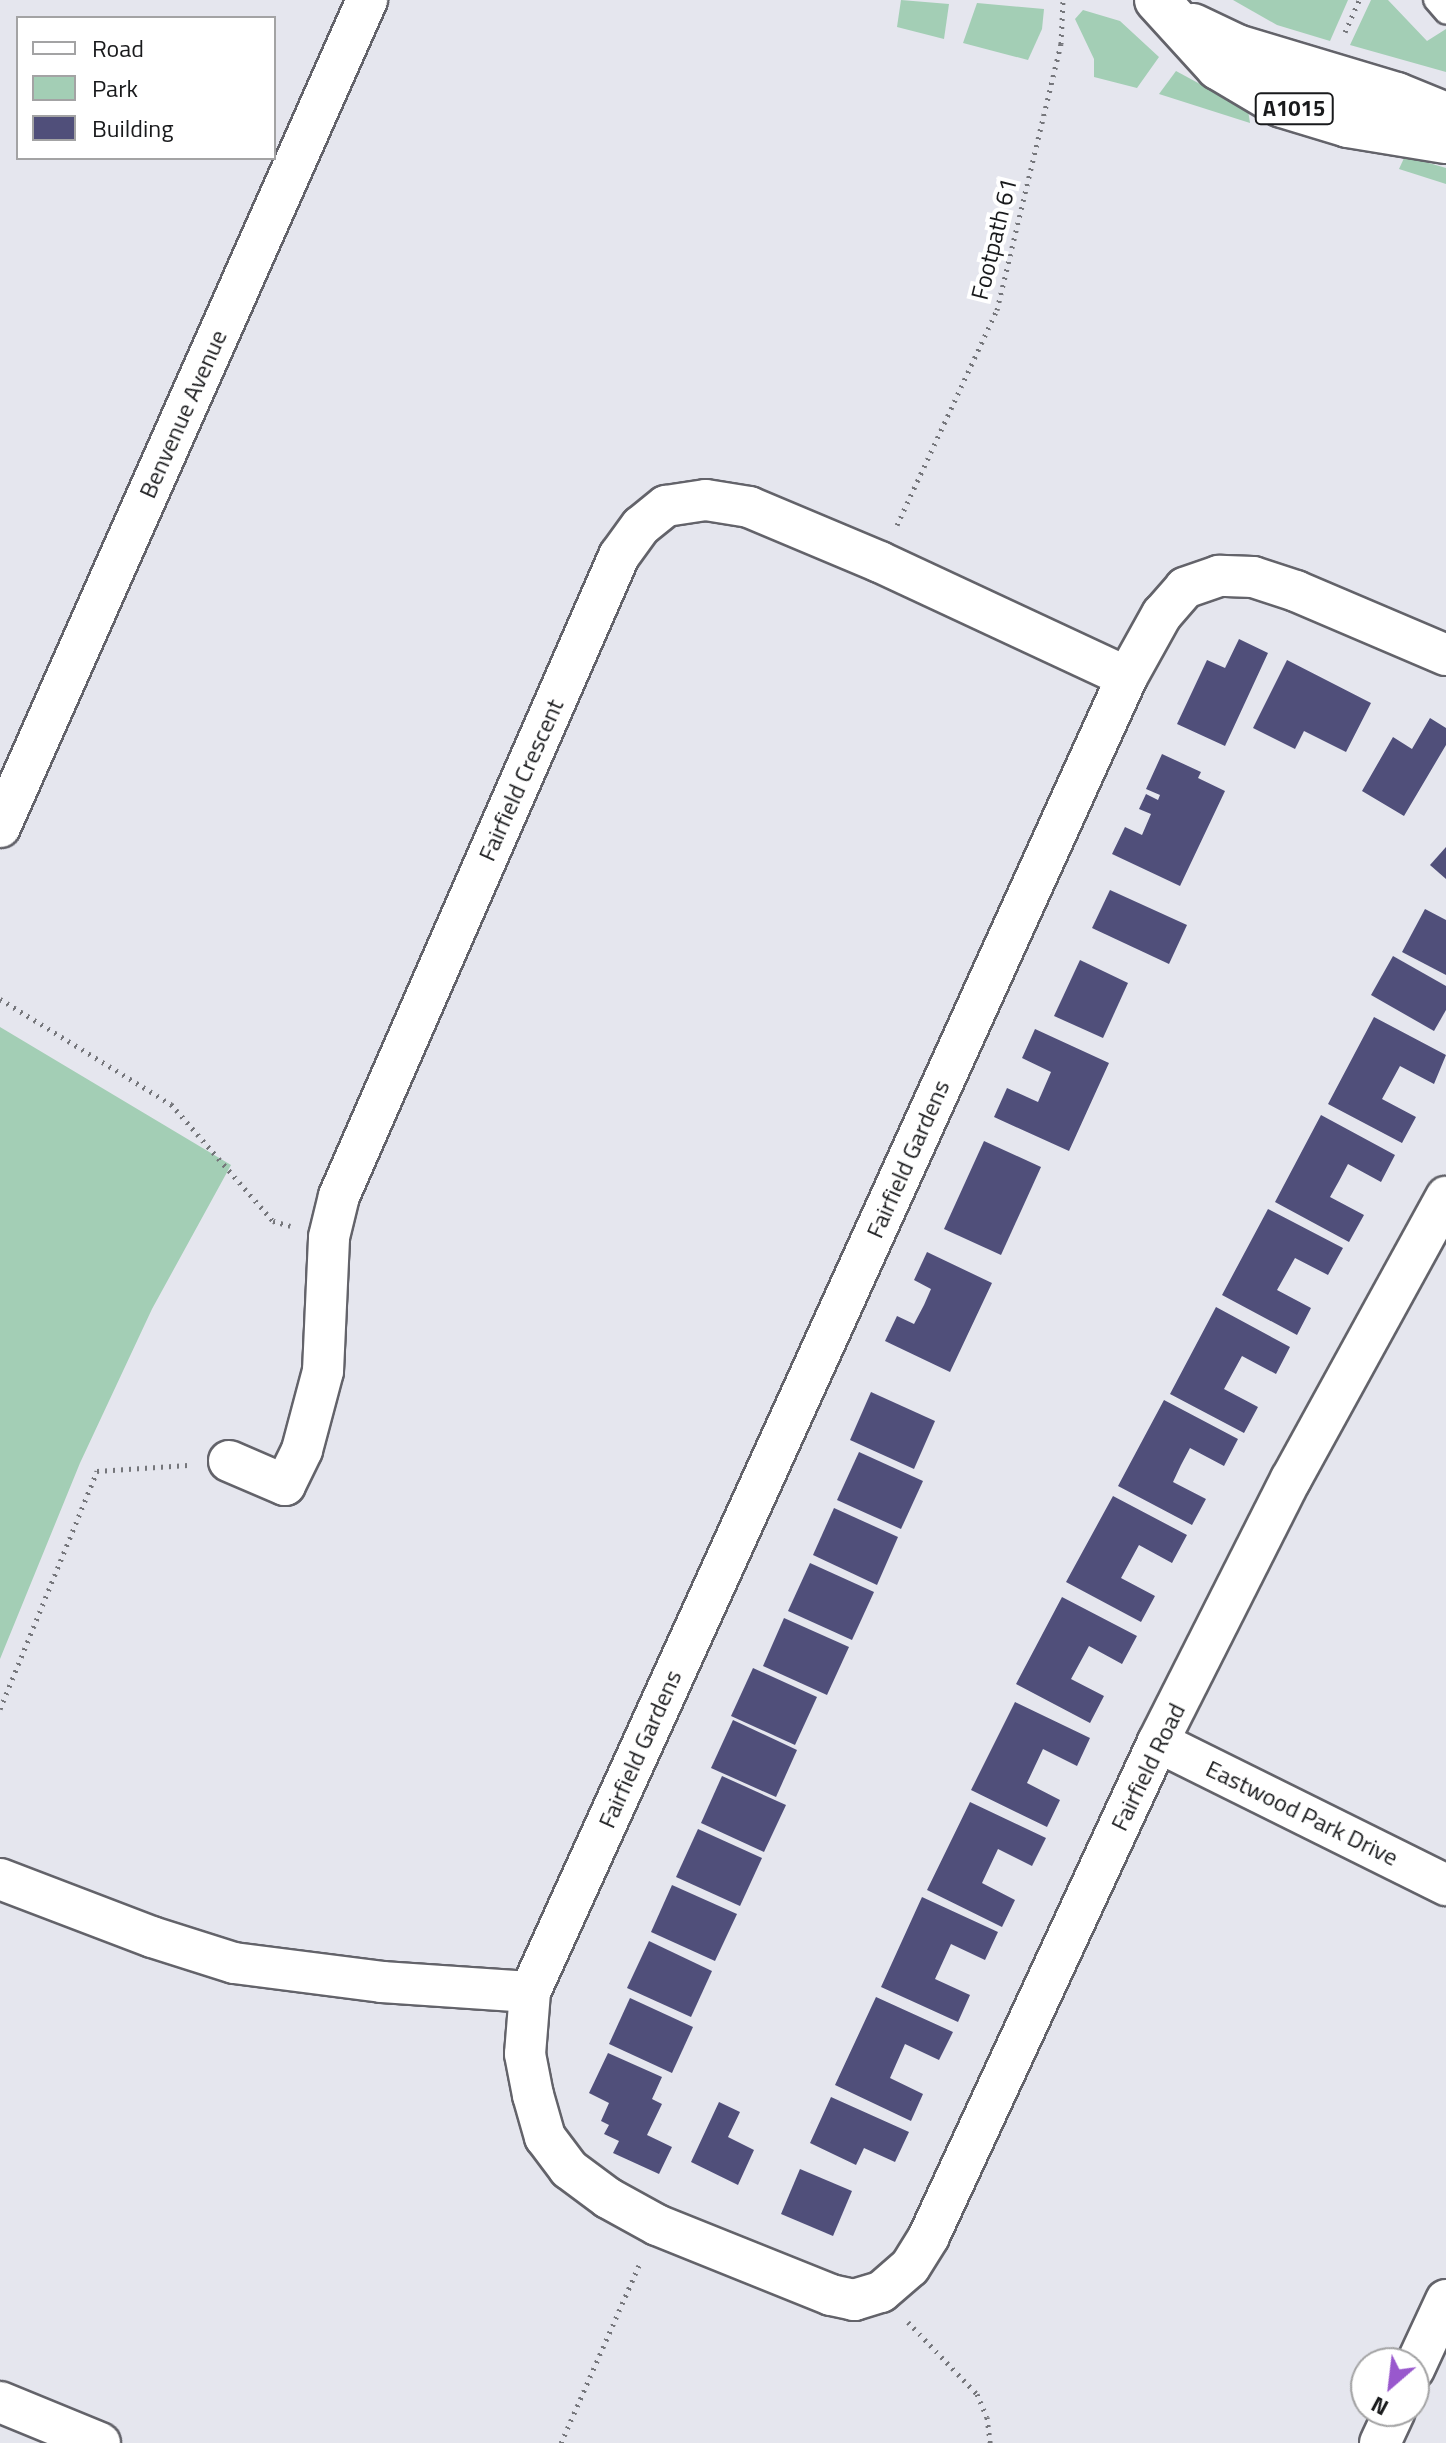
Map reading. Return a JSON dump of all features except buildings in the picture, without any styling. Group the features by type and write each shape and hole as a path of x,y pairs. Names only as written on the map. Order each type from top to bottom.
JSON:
{"main road":[{"name":"A1015","path":"1165,8 1237,47 1397,95 1446,115"},
{"name":"A1015","path":"1165,8 1218,67 1282,105 1348,125 1446,141"}],"street":[{"name":"Benvenue Avenue","path":"0,827 367,0"},
{"name":"Fairfield Crescent","path":"229,1461 285,1485 302,1450 323,1371 329,1237 339,1196 619,556 641,526 666,506 706,500 749,507 880,562 1127,677"},
{"name":"Fairfield Gardens","path":"881,2292 854,2300 831,2295 657,2225 608,2198 569,2169 545,2137 525,2054 530,1992 1127,677 1162,614 1185,588 1219,576 1253,577 1296,591 1446,655"},
{"name":"Fairfield Road","path":"881,2292 910,2267 929,2236 1158,1742 1291,1479 1446,1197"},
{"name":"Eastwood Park Drive","path":"1158,1742 1446,1885"},
{"path":"0,1879 152,1937 234,1963 382,1982 530,1992"},
{"path":"1424,2347 1446,2300"},
{"path":"0,2402 100,2443"}],"lane":[{"path":"1434,0 1446,14"}],"path":[{"name":"Footpath 61","path":"880,562 997,310 1061,44 1063,0"},
{"path":"1343,37 1359,0"},
{"path":"0,999 171,1104 273,1221 329,1237"},
{"path":"0,1709 97,1471 229,1461"},
{"path":"561,2443 657,2225"},
{"path":"881,2292 977,2394 987,2417 990,2443"}],"green space":[{"path":"901,0 949,4 944,39 897,27"},
{"path":"1233,0 1348,0 1330,41 1277,25"},
{"path":"1371,0 1388,0 1427,41 1446,29 1446,72 1350,45"},
{"path":"977,3 1044,9 1042,29 1028,60 963,43"},
{"path":"1083,10 1120,21 1159,57 1137,88 1094,77 1094,59 1075,19"},
{"path":"1176,71 1248,110 1250,123 1159,94"},
{"path":"1405,156 1446,168 1446,184 1399,169"},
{"path":"0,1027 231,1165 152,1309 80,1463 0,1659"}]}
